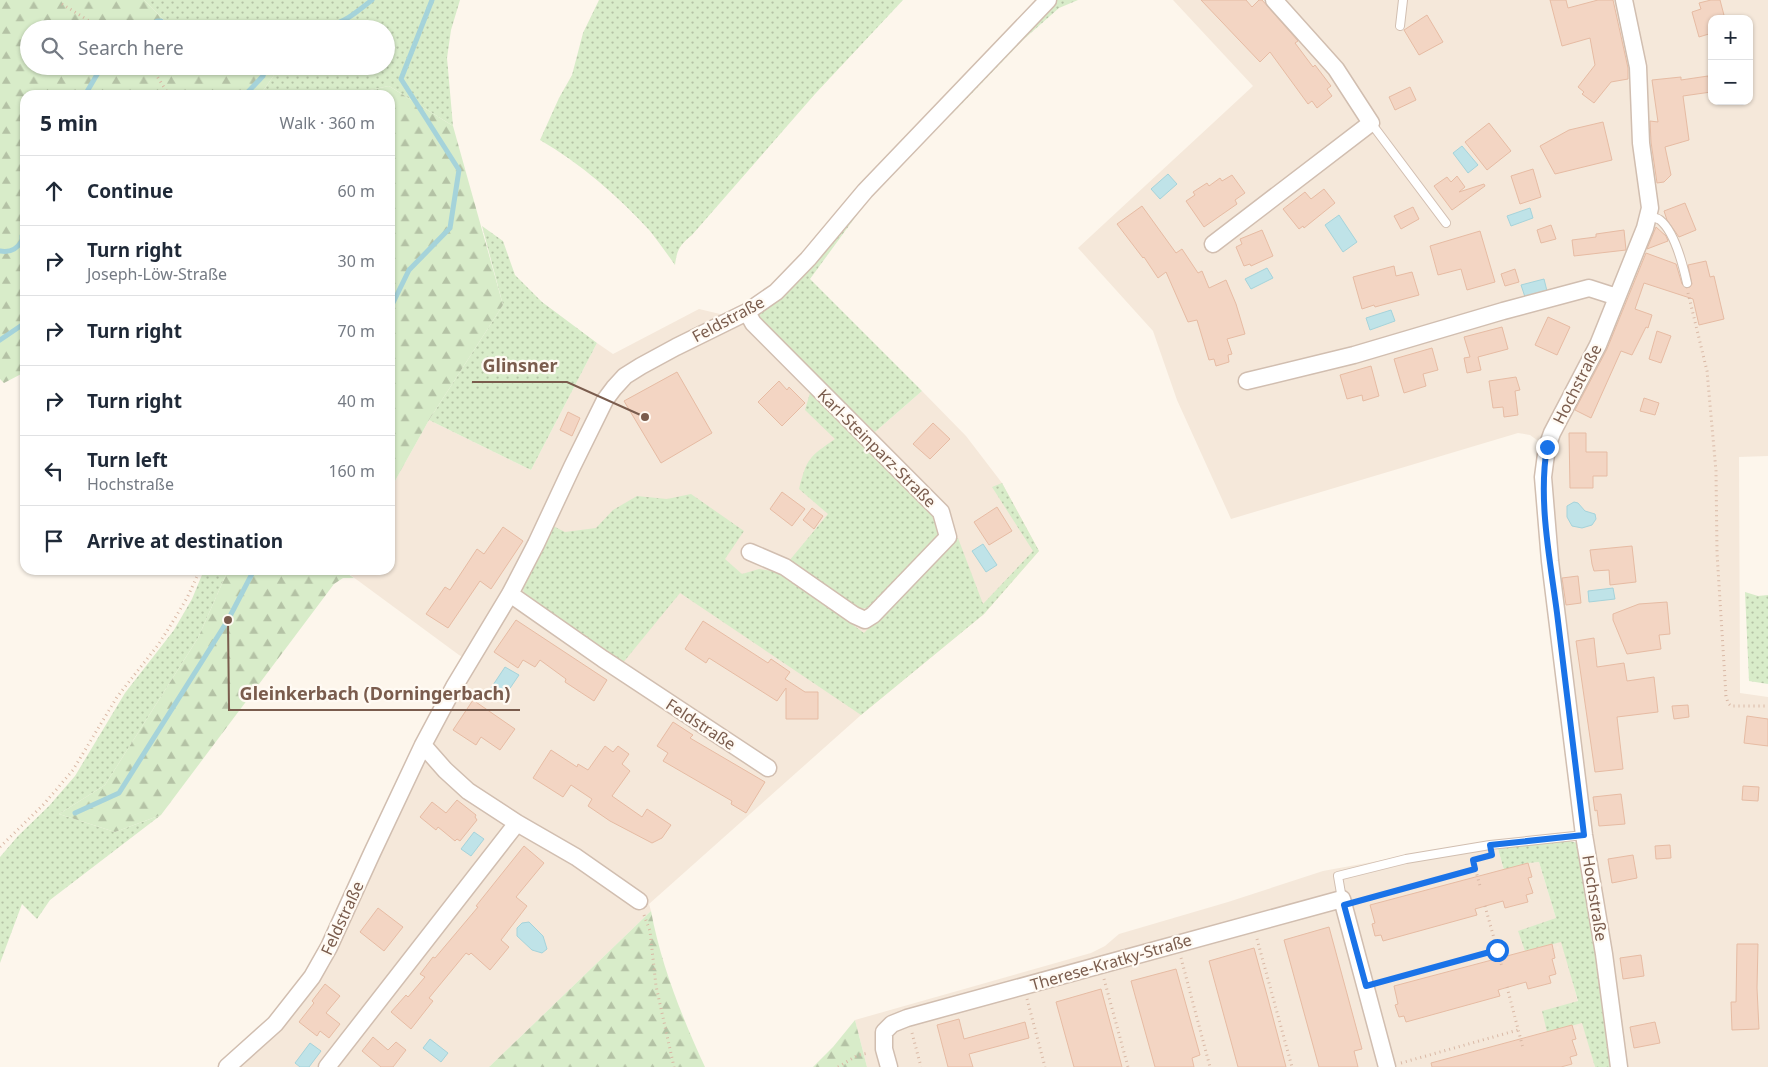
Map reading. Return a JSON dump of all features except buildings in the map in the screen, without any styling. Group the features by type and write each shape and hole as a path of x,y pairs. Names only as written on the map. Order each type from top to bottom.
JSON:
{"street":[{"name":"Feldstraße","path":"227,1067 275,1024 312,977 329,947 423,745 454,687 510,594 572,467 614,388 625,376 642,366 747,312 776,292 793,277 865,190 1048,0"},
{"path":"1212,244 1371,123 1336,70 1274,0"},
{"name":"Hochstraße","path":"1618,1067 1604,954 1584,835 1550,561 1543,477 1547,447 1552,433 1598,345 1649,216 1650,208 1641,142 1638,67 1624,0"},
{"path":"1247,380 1354,355 1589,288 1618,297"},
{"name":"Karl-Steinparz-Straße","path":"747,312 753,323 941,512 948,537 874,615 865,620 854,615 785,567 750,552"},
{"name":"Feldstraße","path":"510,594 602,659 768,768"},
{"path":"423,745 468,792 576,857 639,900"},
{"path":"327,1067 517,823"},
{"path":"1343,902 1387,1067"},
{"name":"Therese-Kratky-Straße","path":"884,1049 884,1032 892,1024 908,1018 1178,943 1343,902"},
{"path":"884,1049 888,1067"}],"lane":[{"path":"1400,26 1403,0"},
{"path":"1371,123 1446,223"},
{"path":"1649,216 1659,219 1668,229 1684,268 1687,283"},
{"path":"1343,902 1338,876 1406,858 1490,845 1584,835"}],"path":[{"path":"62,4 88,20"},
{"path":"156,75 166,90"},
{"path":"1687,283 1690,304 1707,371 1716,471 1717,553 1726,696 1731,706 1768,706"},
{"path":"0,846 44,804 73,770 117,697 158,645 187,598 198,575"},
{"path":"1480,886 1473,860 1492,855 1490,845"},
{"path":"1343,902 1475,869"},
{"path":"639,900 650,931 656,986 674,1067"},
{"path":"1485,906 1502,967"},
{"path":"1253,924 1292,1067"},
{"path":"1178,943 1210,1067"},
{"path":"1366,986 1497,950"},
{"path":"1100,964 1128,1067"},
{"path":"1024,987 1045,1067"},
{"path":"1507,987 1523,1048"},
{"path":"908,1018 921,1067"},
{"path":"1387,1067 1518,1030"},
{"path":"838,1067 858,1055 884,1049"}],"shaded area":[{"path":"1173,0 1768,0 1768,456 1739,457 1740,693 1768,697 1768,1067 1625,1067 1590,844 1550,517 1552,451 1530,435 1518,433 1231,519 1177,400 1153,331 1078,248 1253,86"},
{"path":"699,309 720,314 755,316 875,432 922,391 966,436 1002,483 1039,551 984,614 861,715 649,904 651,911 489,1067 239,1067 303,1003 330,965 418,767 455,698 477,665 459,655 350,575 395,575 395,481 429,420 531,470 597,343 613,354"},
{"path":"1482,842 1498,849 1504,870 1539,862 1556,918 1595,1067 867,1067 855,1020 1091,953 1105,946 1119,934 1228,902 1323,871"}],"green space":[{"path":"0,0 144,0 164,20 20,20 20,75 274,75 264,90 20,90 20,375 4,383 0,379"},
{"path":"144,0 460,0 451,30 447,58 453,126 389,86 370,90 264,90 274,75 395,75 395,20 164,20"},
{"path":"599,0 903,0 815,94 682,245 678,251 675,265 650,231 625,205 570,159 540,140 559,98 572,75 583,33"},
{"path":"1057,0 1078,0 1059,8 1024,39 949,117 1017,40"},
{"path":"389,86 453,126 503,305 429,420 395,481 395,90 370,90"},
{"path":"870,197 810,279 922,391 875,432 755,316"},
{"path":"482,226 503,241 515,275 542,302 597,343 531,470 429,420 503,305"},
{"path":"810,393 929,508 937,524 937,541 871,607 856,610 789,561 828,514 799,489 804,471 810,459 835,439 805,410"},
{"path":"1002,483 1039,551 984,614 861,715 680,593 622,664 527,600 523,590 523,582 553,526 565,532 596,528 613,510 637,496 667,499 691,494 744,531 725,559 742,574 759,569 781,572 864,633 958,538 983,604 1033,551 992,487"},
{"path":"202,575 226,575 198,638 105,785 59,814 115,832 161,815 50,900 37,919 22,904 0,963 0,857 75,776 125,693 174,630 192,599"},
{"path":"226,575 350,575 354,578 343,578 334,584 161,815 115,832 59,814 105,785 198,638"},
{"path":"1745,592 1758,596 1768,595 1768,684 1749,681"},
{"path":"1565,840 1578,843 1583,855 1612,1067 1595,1067 1582,1023 1547,1032 1542,1011 1578,1001 1561,942 1525,951 1518,931 1556,918 1539,862 1504,870 1498,849 1546,841"},
{"path":"651,911 660,951 673,991 705,1067 489,1067"},
{"path":"855,1020 867,1067 813,1067 833,1047"}],"water":[{"path":"1462,146 1478,165 1468,173 1453,153"},
{"path":"1168,174 1177,184 1160,199 1151,189"},
{"path":"1530,208 1533,218 1511,226 1507,216"},
{"path":"1339,215 1357,242 1343,252 1325,225"},
{"path":"1267,268 1273,278 1251,289 1245,279"},
{"path":"1544,279 1547,291 1525,297 1521,285"},
{"path":"1391,310 1395,321 1370,330 1366,318"},
{"path":"1574,502 1578,503 1585,511 1595,514 1596,519 1592,525 1582,528 1572,526 1567,517 1567,506"},
{"path":"983,544 997,565 986,572 972,551"},
{"path":"1613,588 1615,599 1589,602 1588,591"},
{"path":"505,667 519,675 502,700 489,691"},
{"path":"474,832 484,839 471,856 461,849"},
{"path":"529,922 543,936 547,949 542,953 532,950 517,936 517,928 522,923"},
{"path":"430,1039 448,1053 441,1062 423,1048"},
{"path":"310,1043 321,1051 309,1067 300,1067 295,1063"}],"waterway":[{"path":"344,20 372,0"},
{"path":"395,299 409,270 450,228 459,170 401,79 432,0"},
{"path":"88,90 97,75"},
{"path":"250,90 263,75"},
{"path":"0,251 13,250 20,244"},
{"path":"0,340 20,326"},
{"path":"75,813 119,793 228,620 251,575"}],"place":[{"name":"Glinsner","path":"645,417"},
{"name":"Gleinkerbach (Dorningerbach)","path":"228,620"}],"route":[{"path":"1497,950 1366,986 1344,905 1475,869 1473,860 1492,855 1490,845 1584,835 1544,504 1543,477 1547,447"}]}
